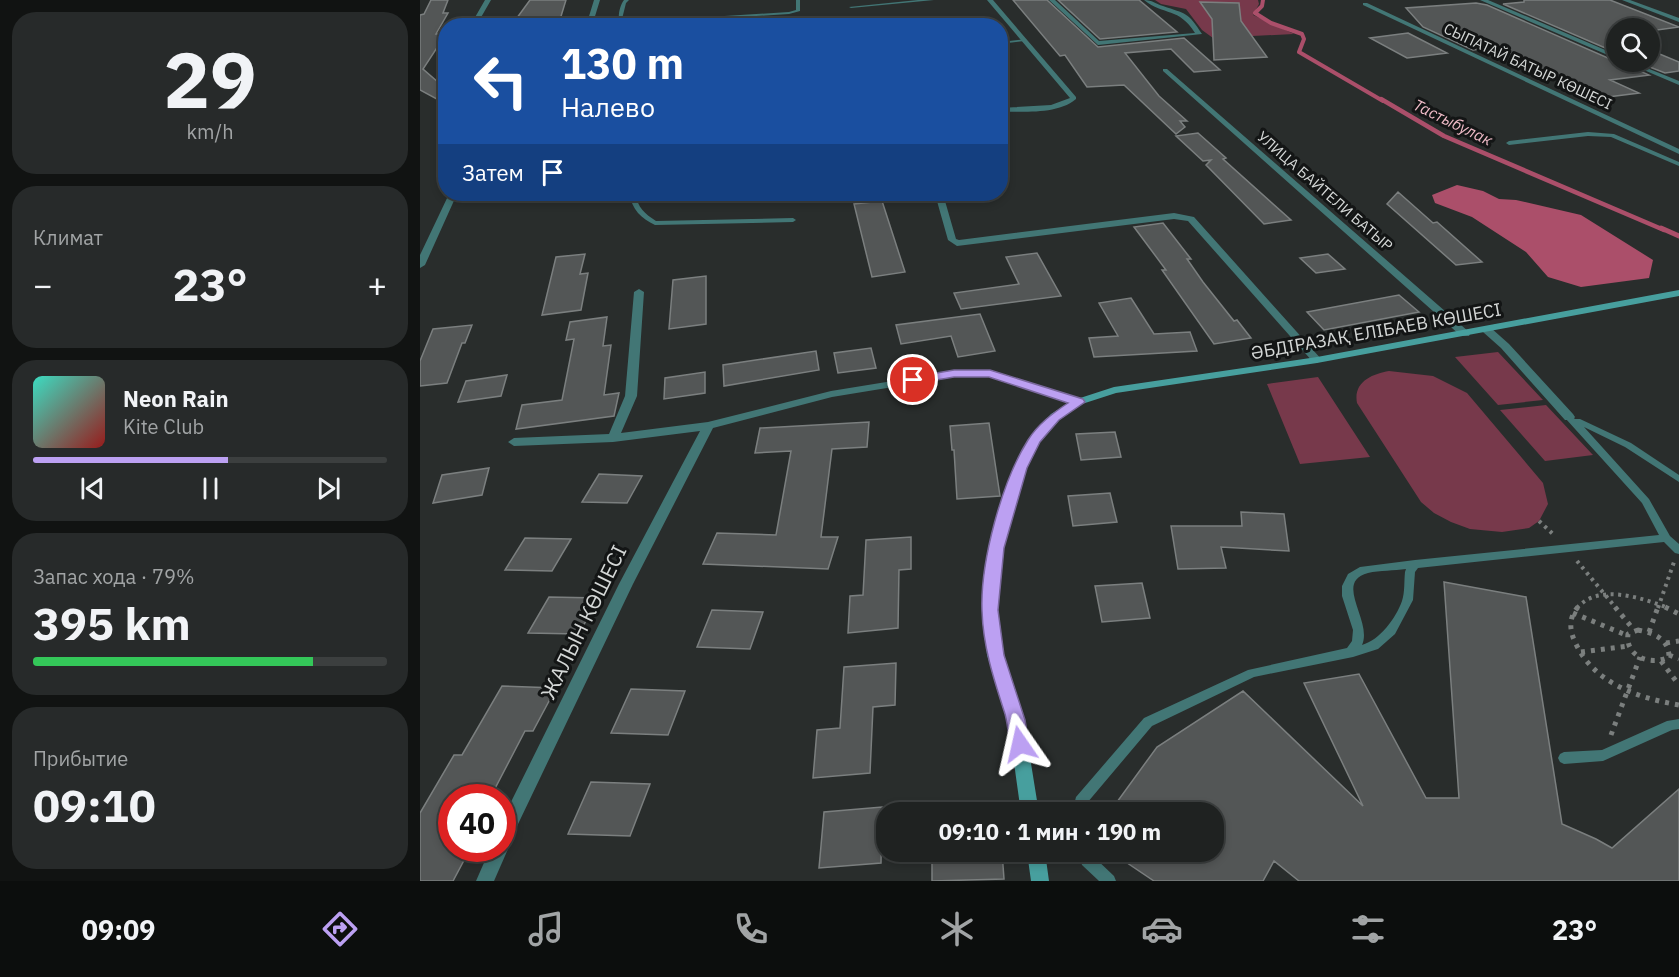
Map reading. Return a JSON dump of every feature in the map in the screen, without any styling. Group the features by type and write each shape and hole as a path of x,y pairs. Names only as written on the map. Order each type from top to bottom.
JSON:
{"street":[{"path":"478,18 488,0"},
{"path":"591,18 597,0"},
{"path":"990,0 1005,18"},
{"path":"1052,0 1098,43 1198,34 1186,15 1153,5 1147,0"},
{"path":"1483,0 1606,52"},
{"path":"1625,0 1679,20"},
{"name":"СЫПАТАЙ БАТЫР КӨШЕСІ","path":"1365,4 1679,152"},
{"path":"1008,21 1074,98 1070,103 1061,106 1008,109"},
{"name":"УЛИЦА БАЙТЕЛИ БАТЫР","path":"1165,70 1465,334"},
{"path":"1652,72 1679,83"},
{"path":"420,265 450,201"},
{"path":"941,201 952,240 957,243 1174,216 1191,219 1317,360"},
{"path":"613,438 631,396 639,292"},
{"name":"ӘБДІРАЗАҚ ЕЛІБАЕВ КӨШЕСІ","path":"1028,802 1016,720 995,655 990,610 996,548 1020,468 1035,440 1055,417 1078,402 1114,390 1317,360 1679,293"},
{"path":"1487,330 1505,346 1569,417"},
{"path":"514,442 613,438 708,426 831,394 954,374 990,374 1078,402"},
{"name":"ЖАЛЫН КӨШЕСІ","path":"516,811 632,573 708,426"},
{"path":"485,881 493,862"},
{"path":"1037,862 1040,881"}],"lane":[{"path":"620,18 624,2 627,0"},
{"path":"718,18 789,14 798,11 798,0"},
{"path":"851,7 932,0"},
{"path":"1008,42 1024,40"},
{"path":"1509,143 1588,134 1612,135 1679,164"},
{"path":"633,201 641,215 655,223 793,220"},
{"path":"1569,417 1628,446 1679,478"},
{"path":"1569,417 1646,501 1666,538 1678,550"},
{"path":"1351,652 1359,645 1361,633 1347,593 1346,583 1352,574 1364,570 1415,564 1666,538"},
{"path":"1081,802 1148,722 1252,673 1374,646 1391,631 1408,600 1410,572 1415,564"},
{"path":"1564,758 1603,755 1671,725 1679,724"},
{"path":"1089,862 1109,881"}],"path":[{"path":"1539,521 1567,548 1634,630 1649,632 1666,643 1679,641"},
{"path":"1649,632 1678,550"},
{"path":"1679,614 1659,604 1624,595 1605,595 1584,602 1573,613 1570,629 1580,653 1609,681 1627,691 1658,702 1679,705"},
{"path":"1573,613 1626,636"},
{"path":"1626,636 1634,630"},
{"path":"1626,636 1628,646 1640,657 1661,662 1679,685"},
{"path":"1666,643 1669,655"},
{"path":"1580,653 1628,646"},
{"path":"1669,655 1679,659"},
{"path":"1661,662 1669,655"},
{"path":"1603,755 1640,657"}],"shaded area":[{"path":"1155,0 1258,0 1259,4 1253,15 1294,34 1213,38 1202,30 1186,9 1161,4"},
{"path":"1457,185 1483,191 1499,199 1516,200 1581,215 1653,260 1649,278 1581,287 1548,277 1526,252 1472,217 1435,203 1432,195"},
{"path":"1498,352 1543,400 1498,405 1455,357"},
{"path":"1389,371 1433,376 1467,393 1543,483 1548,504 1539,521 1529,528 1502,532 1470,529 1434,513 1421,502 1357,403 1358,390 1365,380"},
{"path":"1318,377 1370,457 1300,464 1267,384"},
{"path":"1546,405 1593,455 1545,461 1500,410"}],"building":[{"path":"431,0 448,0 443,13 448,13 445,18 438,18 436,34 438,34 438,46 423,69 438,82 438,100 420,90 420,15 424,14"},
{"path":"530,0 566,0 560,18 517,18"},
{"path":"1013,0 1047,0 1098,47 1184,38 1220,70 1194,72 1171,49 1125,53 1159,96 1187,121 1180,121 1185,127 1176,134 1124,85 1087,87 1065,55 1060,56"},
{"path":"1058,0 1139,0 1177,32 1100,39"},
{"path":"1524,0 1610,0 1656,18 1606,18 1606,48 1503,4 1524,2"},
{"path":"1200,2 1239,3 1241,21 1267,57 1214,60 1212,19"},
{"path":"1476,3 1487,5 1606,57 1606,72 1642,72 1649,75 1610,80 1639,93 1600,98 1498,47 1473,50 1423,27 1406,8"},
{"path":"1660,20 1679,27 1660,30"},
{"path":"1408,33 1447,53 1407,58 1370,38"},
{"path":"1660,54 1679,62 1679,71 1665,73 1660,71"},
{"path":"1198,133 1226,158 1223,159 1291,220 1264,224 1206,165 1211,160 1203,161 1176,136"},
{"path":"1398,192 1433,223 1437,222 1482,262 1456,265 1387,204"},
{"path":"882,201 905,272 872,277 854,204"},
{"path":"1163,223 1191,259 1187,259 1203,282 1234,321 1237,320 1251,338 1214,344 1162,270 1166,270 1134,227"},
{"path":"1037,253 1061,296 961,309 954,293 1019,284 1006,257"},
{"path":"585,254 580,274 588,273 581,310 542,315 556,257"},
{"path":"1328,254 1345,269 1316,273 1300,258"},
{"path":"706,276 706,324 669,329 673,280"},
{"path":"1399,295 1419,312 1324,330 1307,312"},
{"path":"1131,298 1154,334 1190,332 1197,351 1094,357 1089,338 1118,336 1099,303"},
{"path":"980,314 995,351 958,357 951,336 901,344 896,325"},
{"path":"607,317 603,346 611,345 604,395 619,393 614,416 516,429 522,405 562,400 574,339 566,340 570,322"},
{"path":"472,325 465,343 462,343 447,383 420,386 420,361 433,329"},
{"path":"871,348 876,368 838,373 834,353"},
{"path":"816,351 819,370 724,386 723,365"},
{"path":"705,372 705,393 664,399 665,378"},
{"path":"507,375 501,396 458,402 466,381"},
{"path":"869,422 867,447 832,449 821,537 838,537 828,569 703,564 717,533 776,535 791,451 755,453 760,428"},
{"path":"989,423 1000,496 957,499 950,426"},
{"path":"1115,432 1121,457 1081,460 1076,434"},
{"path":"489,468 482,495 433,503 442,475"},
{"path":"599,474 642,476 627,503 582,502"},
{"path":"1110,493 1117,522 1073,526 1068,496"},
{"path":"1241,512 1284,514 1289,551 1221,547 1226,568 1178,569 1171,526 1242,526"},
{"path":"911,537 911,569 899,570 898,628 848,633 850,596 863,595 866,540"},
{"path":"525,538 571,539 552,571 505,570"},
{"path":"1444,582 1526,597 1562,824 1612,848 1679,789 1679,881 1299,881 1274,861 1263,881 1154,881 1126,862 1224,862 1224,802 1117,802 1157,747 1243,691 1363,806 1304,683 1359,674 1426,798 1459,798"},
{"path":"1142,583 1150,618 1102,622 1095,586"},
{"path":"549,597 598,598 579,634 528,633"},
{"path":"712,610 763,612 750,649 697,647"},
{"path":"896,663 895,705 873,707 870,773 813,778 817,730 840,728 844,667"},
{"path":"502,686 556,688 533,731 525,731 497,784 438,784 438,862 463,862 453,881 420,881 420,813 454,755 462,755"},
{"path":"631,689 685,691 668,735 611,733"},
{"path":"591,782 650,784 630,836 568,834"},
{"path":"876,808 876,862 881,863 819,868 824,812"},
{"path":"932,862 1003,862 1004,879 932,881"}],"waterway":[{"name":"Тастыбулак","path":"1263,0 1262,6 1255,13 1271,23 1302,34 1304,39 1299,52 1383,101"},
{"name":"Тастыбулак","path":"1381,99 1444,136 1664,230"},
{"name":"Тастыбулак","path":"1661,228 1679,236"}],"route":[{"path":"913,380 954,374 990,374 1022,382 1078,402 1055,417 1035,440 1020,468 996,548 990,610 995,655 1016,720 1020,744"}]}
